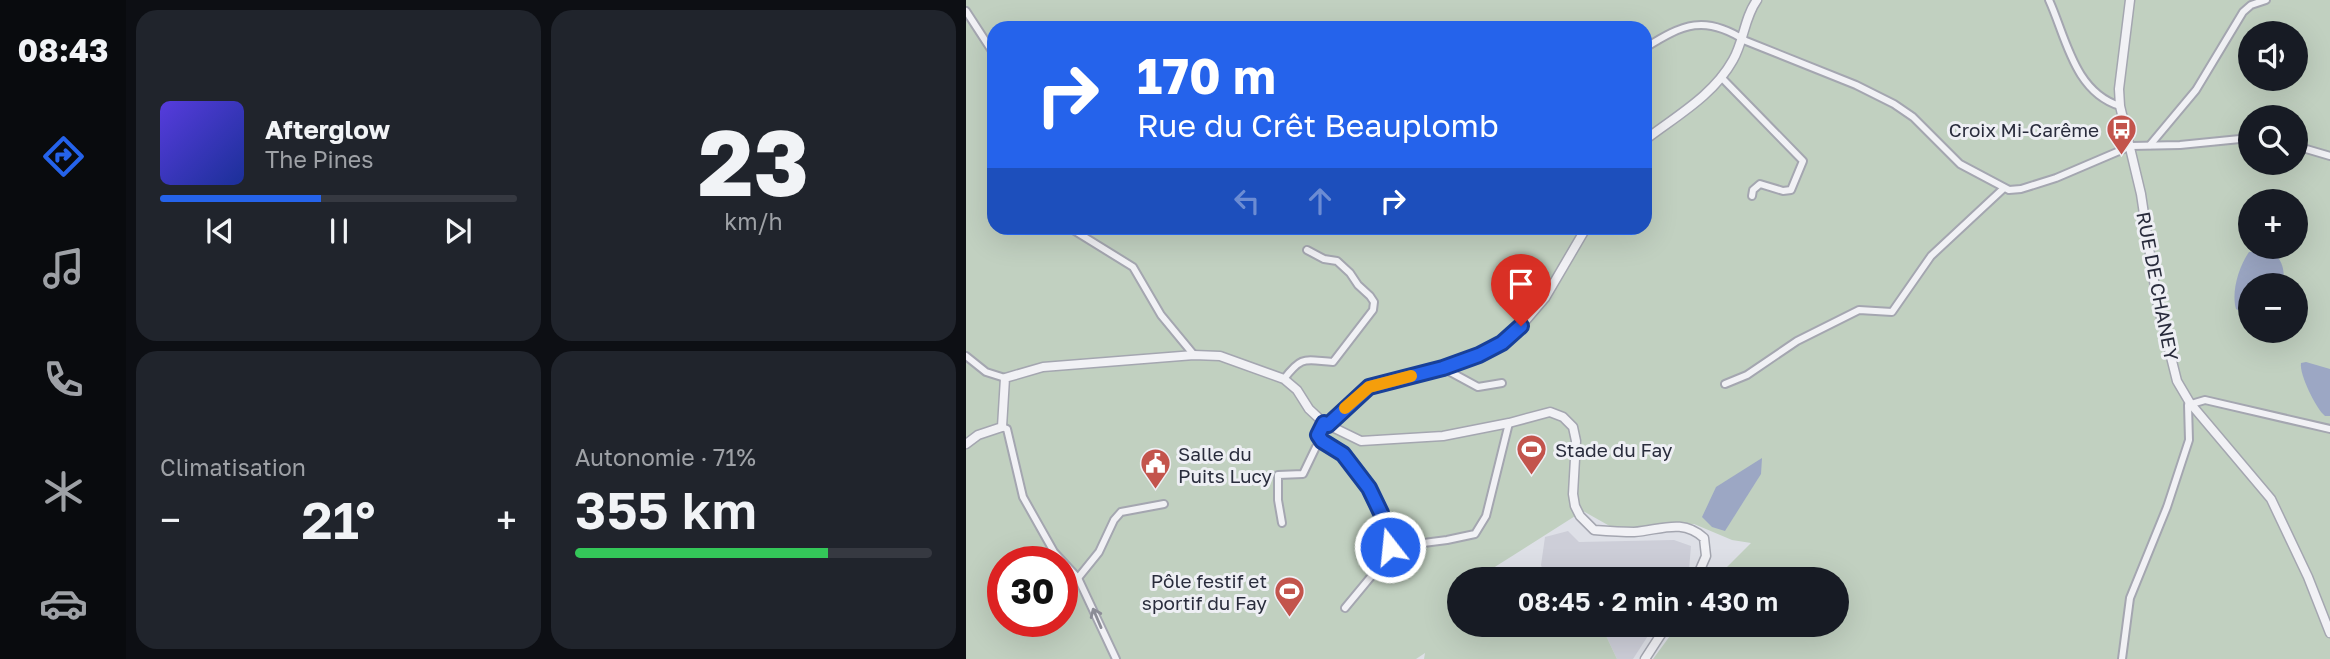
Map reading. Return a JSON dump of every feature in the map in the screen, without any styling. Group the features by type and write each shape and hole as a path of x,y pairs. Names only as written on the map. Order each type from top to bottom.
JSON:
{"street":[{"path":"1652,135 1695,104 1721,77 1734,58 1747,17 1757,0"},
{"path":"2049,0 2065,47 2078,69 2097,94 2120,106"},
{"name":"RUE DE CHANEY","path":"2130,0 2119,89 2120,106 2141,194 2161,319 2177,381 2190,403 2271,499 2308,577 2330,632"},
{"path":"2150,145 2196,90 2243,12 2251,5 2266,0"},
{"path":"966,11 987,43"},
{"path":"1652,44 1669,33 1700,24 1742,38 1856,85 1894,104 1913,117 1960,164 2014,191 2056,178 2131,146 2180,145 2238,139"},
{"path":"1721,77 1803,161 1791,190 1783,191 1760,184 1752,196"},
{"path":"2308,150 2330,156"},
{"path":"1725,384 1747,375 1797,341 1860,310 1892,312 1931,256 2004,188"},
{"path":"1081,235 1133,267 1161,315 1194,355"},
{"path":"1393,550 1381,513 1369,488 1343,454 1322,441 1318,435 1326,424 1369,387 1443,368 1502,343 1545,298 1582,235"},
{"path":"1284,379 1296,364 1305,360 1333,362 1373,310 1374,302 1370,296 1337,261 1324,259 1307,250"},
{"path":"966,356 986,372 1005,378 1043,367 1194,355 1220,356 1284,379 1297,390 1309,409 1326,424 1361,441 1443,436 1550,412 1563,417 1573,427 1576,441 1573,494 1580,516 1594,530 1634,532 1678,526 1694,529 1704,538 1706,556 1701,567"},
{"path":"1443,368 1478,387 1502,383"},
{"path":"1002,427 1005,378"},
{"path":"2122,659 2130,598 2167,507 2189,440 2188,405 2205,400 2330,429"},
{"path":"1345,608 1393,550 1475,534 1486,516 1509,423"},
{"path":"966,444 978,435 1002,427 1007,429 1023,498 1054,552 1079,578 1116,659"},
{"path":"1282,523 1278,475 1303,474 1315,447 1322,441"},
{"path":"1079,578 1121,512 1164,504"},
{"path":"1645,659 1659,637"}],"shaded area":[{"path":"1568,531 1579,542 1674,540 1691,546 1689,567 1542,567 1545,537"},
{"path":"1607,637 1647,637 1633,659 1617,659"}],"green space":[{"path":"966,0 2330,0 2330,659 1653,659 1669,637 1849,637 1849,567 1727,567 1751,543 1732,540 1694,524 1615,529 1583,511 1495,567 1447,567 1447,637 1607,637 1617,659 1424,659 1425,653 1416,659 966,659"}],"water":[{"path":"2245,259 2279,259 2284,273 2239,273"},
{"path":"2238,276 2238,310 2235,302"},
{"path":"2301,363 2330,369 2330,416 2321,412 2309,391 2301,368"},
{"path":"1762,458 1761,474 1725,531 1712,527 1702,517 1716,487"}],"slow traffic":[{"path":"1345,408 1369,387 1411,376"}],"place":[{"name":"Croix Mi-Carême","path":"2122,156"},
{"name":"Stade du Fay","path":"1532,476"},
{"name":"Salle du Puits Lucy","path":"1155,491"},
{"name":"Pôle festif et sportif du Fay","path":"1290,618"}],"route":[{"path":"1390,547 1381,513 1369,488 1343,454 1322,441 1318,435 1324,423 1328,425 1369,387 1443,368 1479,355 1502,343 1521,326"}]}
